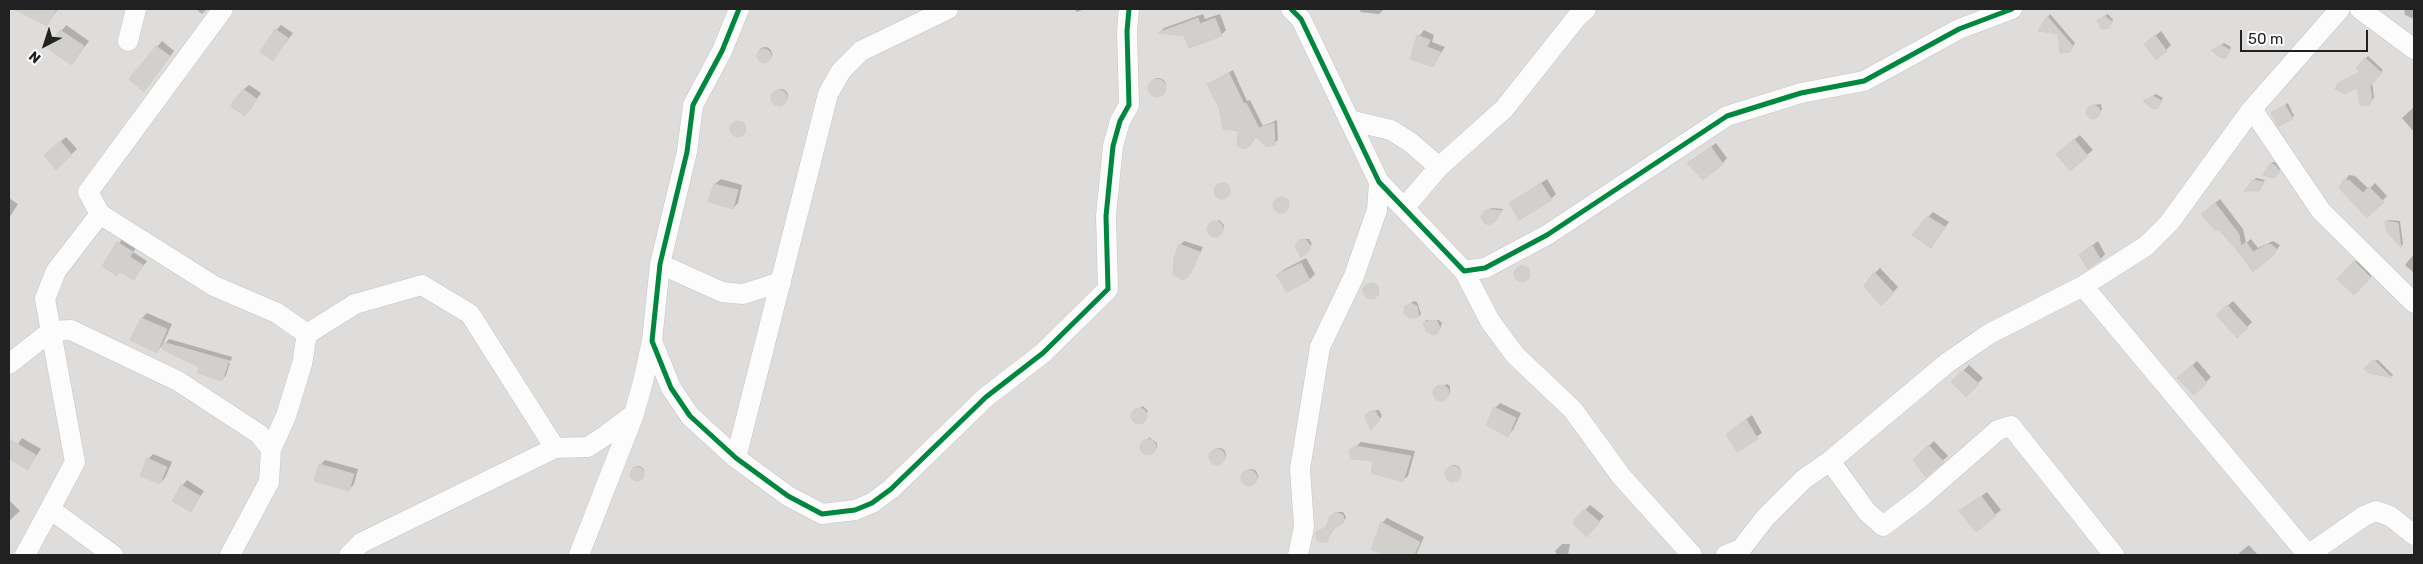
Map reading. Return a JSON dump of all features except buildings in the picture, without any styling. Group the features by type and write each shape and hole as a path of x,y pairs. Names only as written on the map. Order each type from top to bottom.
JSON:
{"street":[{"path":"128,40 136,9"},
{"path":"223,9 88,192 100,214 214,286 277,312 308,334"},
{"path":"579,555 634,414 643,382 652,341 660,264 687,152 694,105 722,51 739,9"},
{"path":"736,458 828,94 841,71 862,52 948,9"},
{"path":"652,341 671,388 690,416 736,458 788,496 822,514 855,510 872,503 904,478 986,397 1044,353 1108,289 1106,216 1113,146 1120,121 1129,104 1127,31 1129,9"},
{"path":"1291,9 1301,19 1379,182 1464,271 1490,320 1515,354 1573,410 1621,476 1692,555"},
{"path":"1404,208 1439,167 1504,109 1577,17 1586,9"},
{"path":"1464,271 1484,268 1547,235 1726,116 1801,93 1864,81 1959,29 2012,9"},
{"path":"1736,553 1765,518 1804,479 1830,461 1947,363 1989,334 2083,286 2146,246 2169,223 2252,109 2340,9"},
{"path":"2360,9 2414,49"},
{"path":"2252,109 2321,211 2414,303"},
{"path":"1349,120 1391,130 1410,142 1439,167"},
{"path":"1298,555 1304,527 1300,469 1320,347 1354,276 1377,210 1379,182"},
{"path":"25,555 75,462 45,299 56,271 100,214"},
{"path":"660,264 722,292 743,294 781,282"},
{"path":"230,555 269,482 271,450 286,416 302,364 308,334 355,304 422,285 470,314 555,448"},
{"path":"2083,286 2308,555 2364,516 2376,511 2390,516 2414,535"},
{"path":"14,353 51,332 71,330 178,381 259,434 271,450"},
{"path":"349,555 360,543 555,448 588,447 634,414"},
{"path":"1830,461 1866,512 1883,526 1920,498 1998,430 2011,426 2114,555"},
{"path":"50,509 113,555"}],"shaded area":[{"path":"9,9 2414,9 2414,555 9,555"}],"cycle path":[{"path":"739,9 722,51 693,105 687,152 660,264 652,341 671,388 690,416 736,458 788,496 822,514 855,510 872,503 891,489 986,397 1043,353 1108,289 1106,216 1113,146 1120,121 1129,105 1127,31 1129,9"},
{"path":"1291,9 1301,19 1379,182 1464,271 1485,268 1547,235 1727,116 1801,93 1864,81 1959,29 2012,9"}]}
